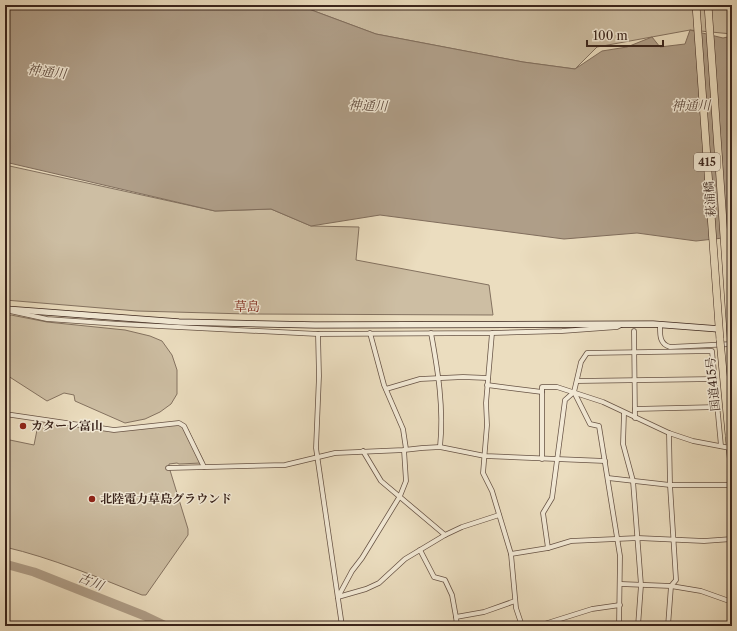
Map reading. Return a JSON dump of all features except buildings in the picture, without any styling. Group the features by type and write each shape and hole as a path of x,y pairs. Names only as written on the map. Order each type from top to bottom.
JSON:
{"highway":[{"name":"萩浦橋","path":"696,5 718,320"},
{"name":"萩浦橋","path":"708,5 731,325"},
{"name":"国道415号","path":"718,320 732,470"},
{"name":"国道415号","path":"731,325 732,353"}],"street":[{"path":"5,310 19,314 47,318 119,324 318,334 562,331 617,327 623,324"},
{"path":"5,310 179,322 315,325 623,324 719,329"},
{"path":"660,325 662,342 665,346 712,345 732,341"},
{"path":"634,331 635,418"},
{"path":"338,597 352,571 362,558 400,496 406,481 403,429 386,389 370,333"},
{"path":"431,333 439,378 442,425 440,447"},
{"path":"492,333 487,385 487,425 483,473 492,491 511,554 515,601 522,626"},
{"path":"318,334 319,376 316,448 342,626"},
{"path":"712,345 721,446"},
{"path":"548,548 543,513 552,498 565,400 574,392 581,362 587,353 712,351"},
{"path":"386,389 420,379 463,377 488,378"},
{"path":"577,381 715,379"},
{"path":"487,385 542,392"},
{"path":"542,459 542,387 557,387 574,392 603,402 669,433 692,441 730,448"},
{"path":"574,392 590,424 599,426 620,556 620,626"},
{"path":"635,409 717,407"},
{"path":"624,413 623,444 633,481 638,538 641,585 638,626"},
{"path":"5,414 114,430 179,423 184,426 204,467"},
{"path":"668,626 671,586 676,580 670,485 669,433"},
{"path":"168,468 285,465 335,453 440,447 485,456 605,461"},
{"path":"363,451 381,481 445,535"},
{"path":"608,478 670,485 732,485"},
{"path":"338,597 366,589 379,583 405,559 445,535 462,527 499,515"},
{"path":"511,554 548,548 571,541 638,538 704,541 732,539"},
{"path":"420,550 434,576 445,580 452,595 457,626"},
{"path":"621,584 671,586 701,592 732,602"},
{"path":"456,617 484,612 515,601"},
{"path":"538,626 592,609 620,605"},
{"path":"390,626 397,626"}],"shaded area":[{"path":"298,5 732,5 732,34 690,30 597,47 575,69 523,62 376,34"},
{"path":"5,165 215,211 271,209 311,226 359,227 356,260 489,285 493,315 247,314 137,311 5,300"},
{"path":"11,315 47,322 125,330 150,336 162,341 172,355 177,370 177,394 171,404 160,412 145,419 125,423 75,401 74,395 64,393 47,401 5,374 5,317"},
{"name":"北陸電力草島グラウンド","path":"39,420 116,431 179,424 187,428 204,462 169,464 169,467 188,529 188,535 146,595 142,595 57,562 5,547 5,439 34,445"}],"water":[{"name":"神通川","path":"5,5 298,5 376,34 523,62 575,69 602,51 627,47 652,37 660,47 685,44 690,30 723,38 732,36 732,237 696,241 637,233 564,239 380,215 311,226 271,209 215,211 5,162"}],"waterway":[{"name":"古川","path":"5,564 34,572 145,616 166,626"}],"place":[{"name":"カターレ富山","path":"23,426"},
{"name":"北陸電力草島グラウンド","path":"92,499"}],"district":[{"name":"草島","path":"247,306"}]}
